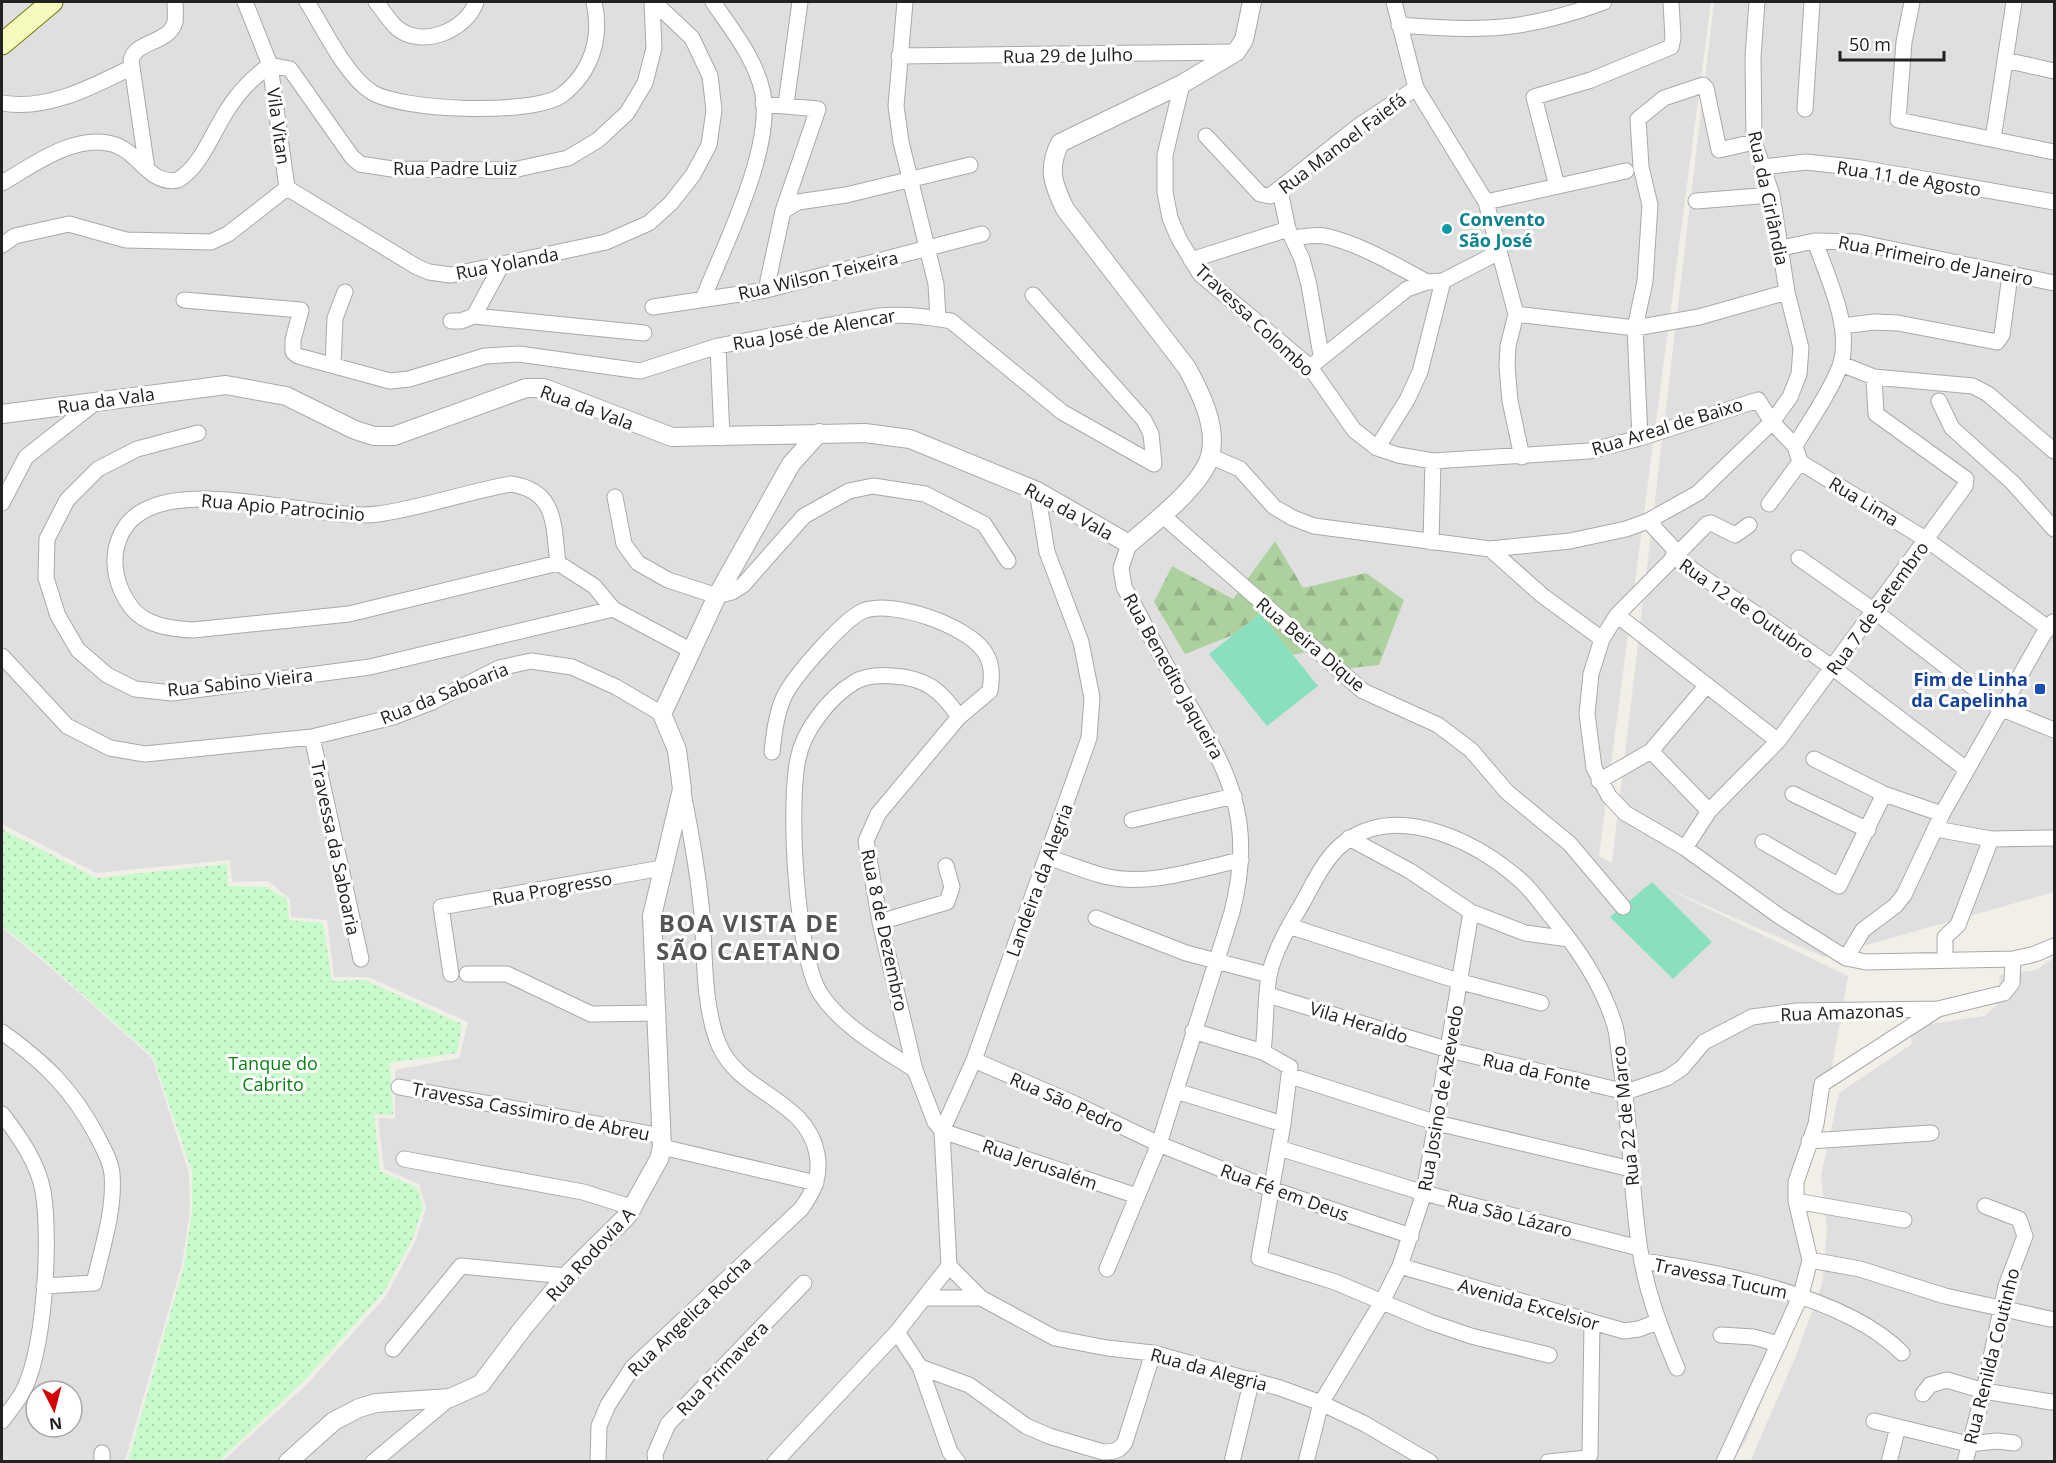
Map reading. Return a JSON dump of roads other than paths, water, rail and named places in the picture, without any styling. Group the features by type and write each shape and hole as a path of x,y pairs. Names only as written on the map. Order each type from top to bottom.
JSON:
{"main road":[{"path":"2,44 52,2"}],"street":[{"path":"147,169 132,68 136,51 164,37 171,30 175,21 175,2"},
{"name":"Vila Vitan","path":"245,2 270,65 287,188"},
{"path":"307,2 355,76 370,92 393,101 440,108 504,107 540,103 561,96 579,77 592,55 599,23 594,2"},
{"path":"376,2 398,29 416,36 436,36 457,27 476,2"},
{"name":"Rua Padre Luiz","path":"270,65 290,69 352,157 360,164 392,169 513,170 568,158 598,141 627,113 645,84 654,48 653,2"},
{"name":"Rua Yolanda","path":"287,188 429,272 451,275 606,242 649,222 671,203 693,175 709,145 714,110 710,76 692,38 653,2"},
{"path":"703,299 757,159 764,124 762,94 749,56 713,2"},
{"path":"786,105 800,2"},
{"path":"904,2 896,106 910,181 943,315 1062,412 1154,464 1151,434 1144,420 1033,295"},
{"path":"1129,544 1162,515 1203,470 1210,456 1211,436 1207,415 1200,392 1187,368 1065,209 1053,186 1050,171 1059,143 1182,84 1236,52 1244,40 1252,2"},
{"path":"1394,2 1416,88 1485,202 1516,314 1508,346 1507,366 1510,400 1522,457"},
{"path":"1400,26 1465,31 1492,30 1528,25 1604,2"},
{"path":"1557,186 1534,99 1536,95 1591,80 1671,47 1673,38 1671,2"},
{"name":"Rua da Cirlândia","path":"1210,456 1240,469 1274,507 1314,526 1490,549 1570,541 1626,529 1648,521 1698,493 1772,422 1790,397 1799,374 1801,348 1787,292 1772,195 1754,142 1753,57 1757,2"},
{"path":"1805,109 1812,2"},
{"path":"1912,2 1904,42 1898,120 2055,152"},
{"path":"1993,139 2014,2"},
{"name":"Rua 29 de Julho","path":"899,56 1236,52"},
{"path":"2005,60 2055,71"},
{"path":"2,183 56,153 85,143 113,144 128,151 154,176 170,181 185,175 227,110 260,72 270,65"},
{"path":"2,104 35,106 132,68"},
{"name":"Travessa Colombo","path":"1182,84 1165,155 1165,192 1170,218 1191,260 1214,286 1316,361 1343,417 1354,430 1377,448 1433,461"},
{"path":"1641,438 1635,328 1644,291 1650,205 1633,169 1637,129 1642,114 1664,98 1700,85 1706,88 1719,150 1754,142"},
{"name":"Rua Manoel Faiefá","path":"1273,194 1360,125 1416,88"},
{"path":"763,104 818,110 783,211 766,290"},
{"path":"1206,136 1260,194 1273,194 1309,285 1316,361"},
{"name":"Rua 11 de Agosto","path":"1763,167 1806,162 1861,168 2055,202"},
{"path":"783,211 798,202 846,195 970,165"},
{"path":"1485,202 1633,169"},
{"path":"2,245 15,236 69,224 126,240 211,242 228,234 287,188"},
{"path":"1696,201 1772,195"},
{"name":"Rua Wilson Teixeira","path":"653,307 766,290 982,234"},
{"path":"1191,260 1290,234 1313,235 1337,240 1381,257 1427,282"},
{"path":"1795,446 1841,364 1842,326 1815,241"},
{"name":"Rua Primeiro de Janeiro","path":"1781,248 1815,241 1857,242 2055,283"},
{"path":"1316,361 1394,298 1427,282 1443,281 1499,252"},
{"path":"474,315 501,266"},
{"path":"1842,326 1874,322 1898,323 1997,342 2002,335 2010,275"},
{"path":"1377,448 1407,400 1420,372 1443,281"},
{"path":"333,364 335,318 345,292"},
{"path":"1516,314 1635,328 1699,317 1787,292"},
{"name":"Rua José de Alencar","path":"184,300 301,310 292,340 293,352 298,356 390,381 409,379 485,356 519,354 640,371 718,346 878,316 943,315"},
{"path":"451,321 461,321 474,315 644,333"},
{"path":"718,346 722,438"},
{"path":"1841,364 1874,377 1974,386 1988,394 2055,451"},
{"name":"Rua 7 de Setembro","path":"1685,848 1709,811 1778,741 1965,486 1966,479 1876,414 1874,377"},
{"name":"Rua da Vala","path":"2,414 235,386 286,396 355,430 384,437 394,436 526,388 535,387 553,391 660,434 722,438 865,433 910,439 1037,491 1129,544"},
{"name":"Rua Areal de Baixo","path":"1433,461 1522,457 1595,450 1641,438 1758,400 1772,422"},
{"path":"2,503 26,457 97,401"},
{"path":"1939,401 1952,428 2013,483 2055,529"},
{"path":"1768,504 1800,462 1795,446 1772,422"},
{"name":"Rua Sabino Vieira","path":"198,433 137,449 98,469 67,500 47,539 46,578 58,616 78,650 106,675 135,689 172,693 370,667 613,609"},
{"path":"815,1186 819,1166 815,1143 804,1122 788,1108 748,1082 733,1067 720,1046 710,1002 698,878 677,750 662,714 717,596 791,464 819,434"},
{"path":"1431,542 1433,461"},
{"name":"Rua Lima","path":"1800,462 1927,540 2050,631"},
{"name":"Rua Apio Patrocinio","path":"511,484 528,487 543,498 548,506 552,513 558,563 349,614 193,630 171,629 153,623 134,611 122,595 115,572 116,547 123,526 143,509 176,500 213,498 300,511 378,514 511,484"},
{"path":"615,497 624,544 638,563 668,580 717,596 732,592 743,585 804,516 849,491 873,486 925,494 984,525 1008,561"},
{"name":"Landeira da Alegria","path":"949,1266 942,1131 974,1060 1089,738 1092,698 1081,642 1047,552 1037,491"},
{"name":"Rua Beira Dique","path":"1162,515 1363,691 1438,725 1471,750 1507,792 1570,844 1623,907"},
{"name":"Rua 12 de Outubro","path":"1648,521 1675,554 1833,668 1966,769"},
{"path":"1749,525 1735,535 1711,523 1707,524 1617,615 1602,639 1591,674 1587,714 1590,747 1599,781 1625,813 1685,848 1779,916 1846,958 1866,962 2013,959 2055,946"},
{"name":"Rua Benedito Jaqueira","path":"1107,1269 1159,1144 1239,887 1241,860 1241,833 1230,779 1124,587 1120,568 1129,544"},
{"path":"1490,549 1543,596 1602,639"},
{"path":"1799,558 1873,610 2000,708 2055,730"},
{"path":"558,563 594,586 613,609 692,651"},
{"name":"Rua 8 de Dezembro","path":"772,752 775,724 784,696 805,668 847,622 863,611 883,607 924,615 975,639 986,653 992,670 990,691 959,717 870,827 867,849 879,922 915,1070 935,1122 942,1131"},
{"path":"1617,615 1778,741"},
{"path":"1846,958 1863,930 1904,895 1966,769 2000,708 2050,631"},
{"name":"Rua da Saboaria","path":"2,656 67,726 111,748 145,754 312,737 393,717 432,702 499,668 531,661 572,668 616,687 662,714"},
{"path":"915,1070 875,1044 842,1017 821,994 811,976 800,915 794,821 798,758 809,731 827,706 854,682 881,675 908,677 936,687 959,717"},
{"path":"1599,781 1651,751 1707,685"},
{"name":"Travessa da Saboaria","path":"312,737 361,959"},
{"path":"1651,751 1709,811"},
{"path":"1814,759 1884,794 1942,814"},
{"name":"Rua Rodovia A","path":"288,1461 334,1420 359,1408 376,1403 450,1398 481,1384 566,1276 634,1208 659,1159 662,1142 652,916 682,789"},
{"path":"1793,794 1868,830"},
{"path":"1762,842 1839,886 1884,794"},
{"path":"1131,820 1234,796"},
{"name":"Rua 22 de Marco","path":"1263,1052 1269,975 1289,926 1331,856 1349,838 1374,826 1401,824 1434,831 1471,848 1521,880 1569,939 1597,984 1614,1023 1626,1092 1630,1169 1641,1255 1658,1322 1677,1368"},
{"path":"1935,829 1991,839 2055,838"},
{"path":"1349,838 1410,871 1471,912 1525,933 1569,939"},
{"path":"1945,960 1945,937 1958,925 1991,839"},
{"path":"1047,857 1105,876 1129,879 1160,878 1241,860"},
{"path":"879,922 947,902 952,887 946,866"},
{"name":"Rua Progresso","path":"451,974 441,907 662,868"},
{"name":"Rua Josino de Azevedo","path":"1306,1461 1321,1403 1382,1302 1400,1266 1424,1193 1471,912"},
{"path":"1096,918 1155,942 1269,975"},
{"path":"1289,926 1461,982 1541,1003"},
{"path":"1724,1461 1801,1295 1810,1260 1796,1201 1799,1167 1816,1124 1819,1092 1827,1078 1897,1038 1938,1009 2004,993 2012,983 2013,959"},
{"path":"467,974 507,974 591,1014 658,1012"},
{"name":"Vila Heraldo","path":"1269,995 1449,1050"},
{"name":"Rua Amazonas","path":"1626,1092 1667,1078 1682,1068 1704,1042 1752,1017 1797,1011 1938,1009"},
{"path":"1193,1031 1263,1052 1290,1072 1437,1123 1630,1169"},
{"path":"2,1032 31,1053 62,1081 81,1107 106,1154 112,1173 111,1205 94,1283 44,1286"},
{"name":"Rua da Fonte","path":"1449,1050 1626,1092"},
{"name":"Rua São Pedro","path":"974,1060 1159,1144"},
{"path":"1290,1072 1259,1258 1335,1282 1471,1336 1549,1355"},
{"name":"Travessa Cassimiro de Abreu","path":"399,1087 662,1142 815,1186"},
{"path":"1176,1091 1283,1124"},
{"path":"2,1114 21,1139 43,1190 44,1286 38,1343 28,1376 21,1394 2,1421"},
{"name":"Rua Jerusalém","path":"942,1131 1137,1196"},
{"path":"1809,1141 1931,1133"},
{"name":"Rua Fé em Deus","path":"1159,1144 1271,1189 1411,1236"},
{"name":"Rua São Lázaro","path":"1279,1148 1424,1193 1641,1255"},
{"path":"404,1159 584,1192 634,1208"},
{"name":"Rua Angelica Rocha","path":"598,1461 599,1426 608,1405 632,1368 801,1209 815,1186"},
{"path":"1796,1201 1904,1220"},
{"name":"Rua Renilda Coutinho","path":"1965,1461 1984,1391 2001,1306 2012,1268 2025,1236 2019,1219 1985,1206"},
{"name":"Travessa Tucum","path":"1641,1255 1801,1295 1877,1332 1902,1353"},
{"path":"1810,1260 1860,1269 1945,1296 2050,1318"},
{"path":"393,1349 461,1266 566,1276"},
{"path":"775,1461 897,1332 949,1266"},
{"name":"Rua da Alegria","path":"949,1266 981,1298 1055,1338 1107,1348 1153,1353 1252,1379 1321,1403 1416,1451 1430,1461"},
{"name":"Avenida Excelsior","path":"1400,1266 1624,1331 1658,1322"},
{"name":"Rua Primavera","path":"656,1461 655,1454 668,1424 804,1283"},
{"name":"Rua da Alegria","path":"924,1298 981,1298"},
{"path":"1548,1461 1587,1458 1590,1455 1592,1323"},
{"path":"897,1332 920,1367 950,1459"},
{"path":"1721,1335 1753,1337 1779,1344"},
{"path":"920,1367 969,1385 1033,1429 1103,1452 1111,1452 1119,1450 1125,1442 1153,1353"},
{"path":"1232,1461 1252,1379"},
{"path":"1923,1394 1930,1385 1947,1380 1984,1391 2051,1402"},
{"path":"373,1461 450,1398"},
{"path":"1874,1421 1968,1444 1997,1441 2014,1443"},
{"path":"1889,1461 1898,1427"}],"place":[{"name":"Convento São José","path":"1447,229"},
{"name":"Fim de Linha da Capelinha","path":"2040,689"}],"district":[{"name":"BOA VISTA DE SÃO CAETANO","path":"749,936"}],"park label":[{"name":"Tanque do Cabrito","path":"273,1073"}]}
